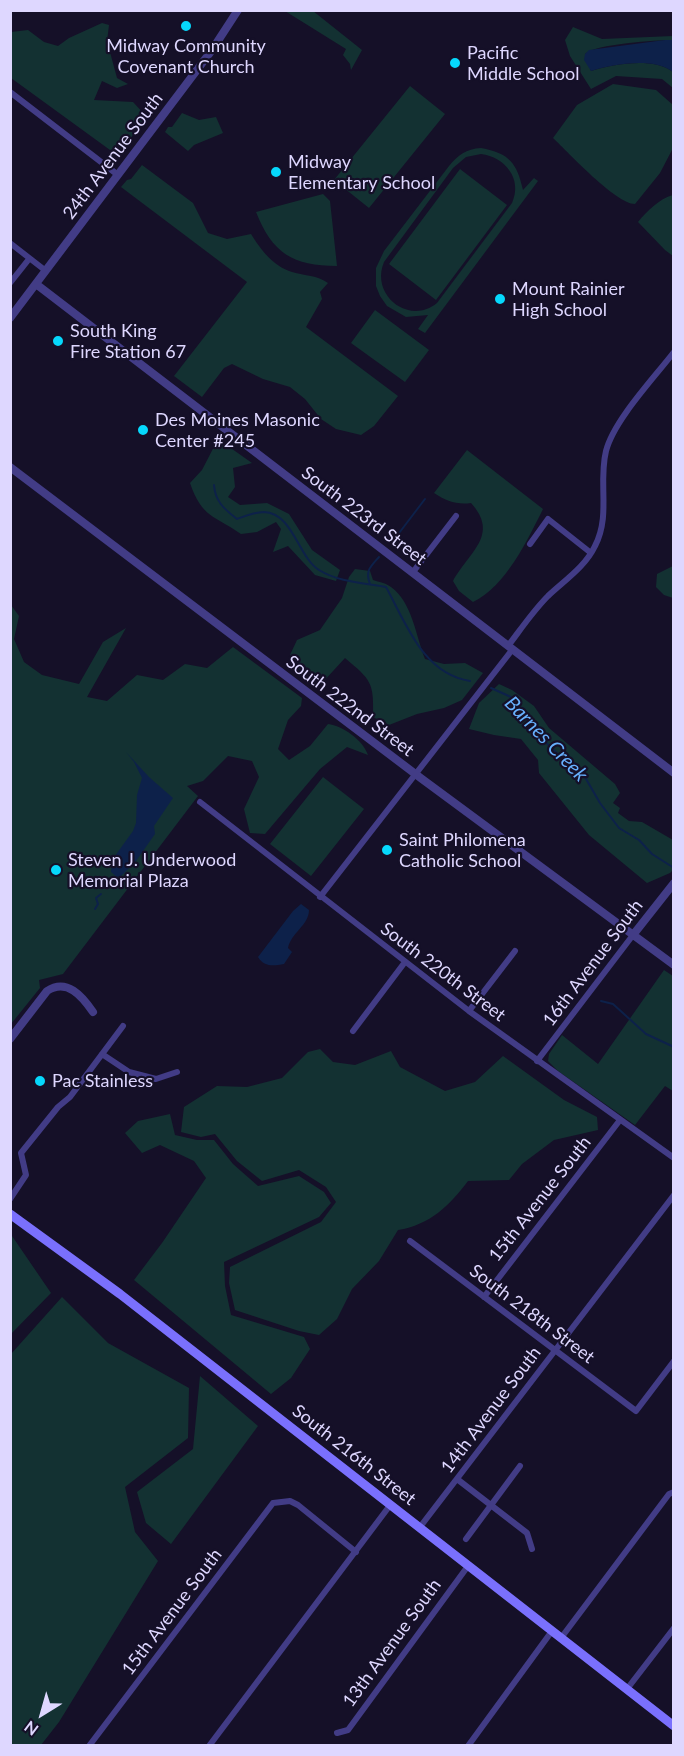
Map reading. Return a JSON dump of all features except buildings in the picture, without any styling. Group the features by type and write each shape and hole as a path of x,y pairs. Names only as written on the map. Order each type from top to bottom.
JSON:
{"main road":[{"name":"South 216th Street","path":"10,1214 120,1294 674,1726"}],"street":[{"name":"24th Avenue South","path":"10,318 212,50 238,10"},
{"path":"10,92 118,175"},
{"path":"10,243 46,271"},
{"path":"10,283 29,259"},
{"name":"South 223rd Street","path":"36,284 674,773"},
{"path":"320,897 417,775 537,609 575,574 591,553 604,522 604,471 609,441 624,416 674,352"},
{"name":"South 222nd Street","path":"10,467 417,775 674,965"},
{"path":"413,572 456,516"},
{"path":"530,544 548,519 591,553"},
{"name":"South 220th Street","path":"200,802 469,1011 674,1158"},
{"name":"16th Avenue South","path":"537,1061 674,883"},
{"path":"469,1011 515,951"},
{"path":"353,1031 405,962"},
{"path":"10,1039 47,991 55,986 75,992 93,1012"},
{"path":"10,1199 26,1175 21,1153 58,1107 70,1096 123,1026"},
{"path":"102,1054 129,1072 156,1079 177,1072"},
{"name":"15th Avenue South","path":"484,1297 620,1120"},
{"name":"14th Avenue South","path":"420,1527 674,1196"},
{"name":"South 218th Street","path":"410,1241 636,1411 674,1361"},
{"path":"466,1539 520,1466"},
{"path":"457,1479 528,1533 532,1549"},
{"path":"561,1638 669,1494 674,1492"},
{"name":"15th Avenue South","path":"89,1746 273,1503 290,1501 298,1505 356,1552"},
{"path":"209,1746 391,1504"},
{"name":"13th Avenue South","path":"337,1733 348,1730 468,1566"},
{"path":"627,1689 674,1628"},
{"path":"468,1746 552,1631"}],"green space":[{"path":"285,11 313,11 362,50 351,70 350,64 343,55 346,49"},
{"path":"102,23 109,25 107,41 117,78 128,84 117,88 102,81 94,100 133,102 146,116 126,145 110,150 11,78 11,32 28,30 44,42 58,46 69,38"},
{"path":"573,27 602,39 673,36 673,40 613,45 585,54 591,71 633,63 665,67 673,72 673,88 662,79 616,76 591,89 570,56 565,40"},
{"path":"613,84 656,90 673,105 673,148 660,173 635,204 616,196 553,138 577,105"},
{"path":"410,86 445,114 369,208 334,180"},
{"path":"182,113 199,120 216,117 223,133 194,145 188,151 165,132 168,127 172,127"},
{"path":"481,148 499,153 510,161 518,173 523,190 534,178 538,181 425,333 418,329 428,315 406,317 387,306 376,286 376,268 384,251 449,166 463,153","holes":["481,154 504,164 510,171 515,186 512,203 437,303 426,309 415,311 395,304 387,296 382,286 381,274 384,262 453,168 466,157"]},
{"path":"142,165 193,203 208,233 227,239 251,234 263,251 279,266 328,283 320,292 322,299 306,327 398,396 374,426 361,435 336,429 321,419 305,399 290,387 263,379 232,364 224,368 202,397 174,376 247,282 121,187"},
{"path":"460,169 507,205 436,300 389,264"},
{"path":"323,194 330,201 337,266 308,263 286,254 269,238 256,212"},
{"path":"674,195 673,256 638,222 663,199"},
{"path":"375,310 429,350 405,382 351,343"},
{"path":"218,439 252,463 233,468 235,487 228,497 240,505 267,503 289,514 312,550 340,570 336,581 315,575 288,546 273,552 281,529 276,522 257,532 241,534 204,510 190,483 202,470"},
{"path":"467,450 543,509 523,548 505,574 485,595 473,602 459,591 453,581 479,543 483,525 471,503 452,502 434,493"},
{"path":"673,566 673,598 664,595 656,587 657,574"},
{"path":"355,569 370,571 373,580 389,586 398,593 409,610 425,659 444,664 465,663 483,673 462,700 389,725 373,717 373,696 369,683 366,677 345,658 322,683 298,669 290,655 297,640 320,630 342,598 349,577"},
{"path":"11,605 19,616 14,639 24,662 42,675 79,684 103,642 126,628 87,697 107,701 137,675 163,680 185,664 207,668 233,647 302,698 301,706 288,720 278,749 289,760 310,746 328,724 352,735 362,744 368,755 347,747 320,769 265,834 250,833 244,809 259,777 252,761 228,756 203,781 187,786 198,796 63,974 39,980 40,988 11,1024"},
{"path":"499,684 512,690 534,706 549,728 615,784 620,793 613,803 620,808 618,813 629,821 642,822 673,840 673,870 670,873 647,883 589,835 539,773 538,760 521,739 469,729 479,703"},
{"path":"323,777 364,809 311,876 270,844"},
{"path":"664,970 673,976 673,1091 665,1086 635,1125 558,1071 548,1061 549,1054 562,1035 598,1064"},
{"path":"320,1049 333,1062 355,1065 391,1051 400,1067 445,1091 475,1082 503,1056 564,1100 597,1117 598,1130 554,1140 522,1164 509,1180 468,1181 438,1213 420,1224 398,1230 379,1261 352,1289 337,1319 319,1335 299,1331 235,1310 229,1283 230,1267 321,1222 336,1202 326,1187 299,1170 262,1181 237,1161 215,1134 201,1137 181,1132 184,1107 217,1086 247,1087 282,1078 308,1052"},
{"path":"170,1114 175,1135 197,1140 214,1140 233,1164 258,1186 299,1176 324,1192 331,1203 319,1217 224,1262 225,1286 231,1315 304,1337 310,1349 291,1378 271,1394 134,1280 206,1178 194,1161 160,1145 142,1153 125,1133 138,1121"},
{"path":"10,1233 51,1293 11,1334 10,1334"},
{"path":"62,1297 108,1343 189,1388 188,1438 125,1487 135,1532 158,1561 59,1722 41,1745 11,1745 11,1354"},
{"path":"200,1376 258,1426 171,1544 146,1523 137,1492 193,1449"}],"water":[{"path":"673,40 673,72 665,67 645,63 622,64 591,71 584,60 589,50"},
{"path":"126,752 173,798 154,826 155,834 136,861 121,876 117,877 111,872 112,860 133,831 136,823 137,795 142,778"},
{"path":"301,904 309,910 306,920 290,943 288,948 292,952 284,964 263,963 258,957 293,911"}],"waterway":[{"name":"Barnes Creek","path":"214,485 216,496 221,504 237,519 264,512 274,514 282,520 289,527 306,556 319,570 343,580 386,587 409,631 428,658 454,676 470,681"},
{"path":"393,541 425,499"},
{"path":"370,584 369,569 379,557"},
{"name":"Barnes Creek","path":"491,688 511,697 540,737 582,772 600,803 619,828 639,840 652,854 674,868"},
{"path":"95,909 98,904 96,898 101,894"},
{"path":"601,1001 613,1004 646,1034 674,1047"}],"place":[{"name":"Midway Community Covenant Church","path":"186,26"},
{"name":"Pacific Middle School","path":"455,63"},
{"name":"Midway Elementary School","path":"276,172"},
{"name":"Mount Rainier High School","path":"500,299"},
{"name":"South King Fire Station 67","path":"58,341"},
{"name":"Des Moines Masonic Center #245","path":"143,430"},
{"name":"Saint Philomena Catholic School","path":"387,850"},
{"name":"Steven J. Underwood Memorial Plaza","path":"56,870"},
{"name":"Pac Stainless","path":"40,1081"}]}
